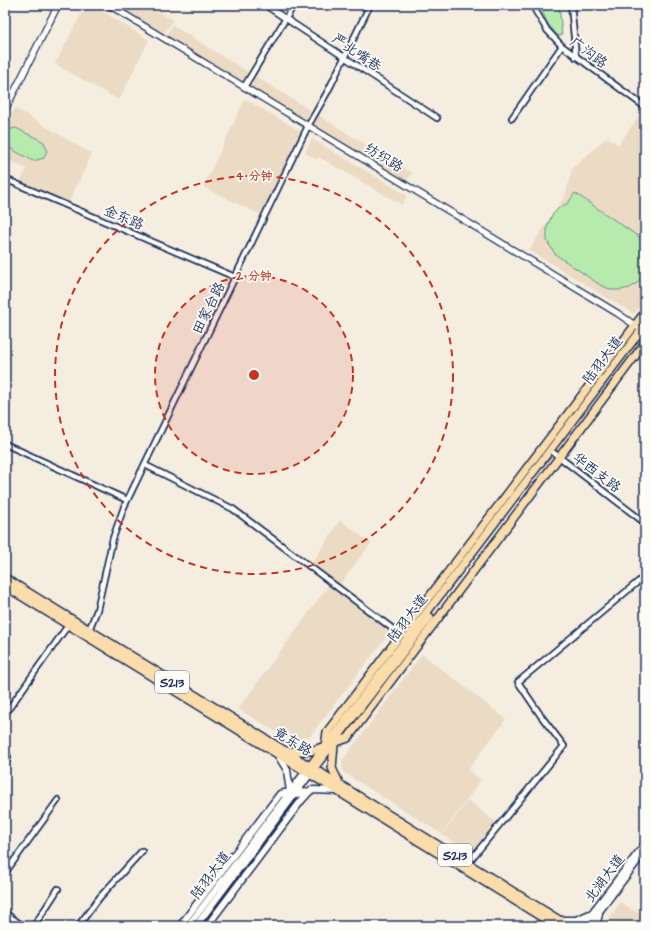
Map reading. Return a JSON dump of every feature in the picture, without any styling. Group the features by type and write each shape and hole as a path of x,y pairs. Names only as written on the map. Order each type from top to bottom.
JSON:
{"main road":[{"path":"292,793 287,770 279,751 298,752 325,746 327,732 401,635 643,329 645,312"},
{"name":"陆羽大道","path":"557,455 643,329"},
{"name":"陆羽大道","path":"310,770 325,746 643,329"},
{"path":"180,926 280,794 338,788 332,768 334,743 348,738 557,455 645,343"},
{"name":"竟东路","path":"5,578 71,622 556,924 569,926"},
{"name":"竟东路","path":"5,586 71,622 89,630 279,751"},
{"name":"陆羽大道","path":"188,926 310,770 334,743"},
{"name":"竟东路","path":"338,788 468,864 556,924"},
{"path":"207,926 311,790"},
{"name":"陆羽大道","path":"196,926 292,793"},
{"name":"北湖大道","path":"588,926 599,908 645,844"},
{"name":"北湖大道","path":"582,926 599,908 645,851"},
{"path":"556,924 581,919 599,908"},
{"path":"596,926 599,908"}],"street":[{"path":"5,110 58,5"},
{"name":"纺织路","path":"109,5 643,329"},
{"name":"严北嘴巷","path":"265,5 345,56 437,118"},
{"path":"244,86 287,19 294,5"},
{"name":"田家台路","path":"89,630 97,610 117,526 127,500 308,126 328,91 370,5"},
{"name":"广沟路","path":"532,5 547,30 562,46 645,107"},
{"path":"572,5 576,57"},
{"path":"512,118 562,46"},
{"name":"金东路","path":"5,178 235,277"},
{"path":"5,444 127,500"},
{"name":"华西支路","path":"557,455 645,523"},
{"path":"145,465 233,509 401,635"},
{"path":"468,864 564,746 540,716 518,682 645,576"},
{"path":"5,714 71,622"},
{"path":"5,753 8,758 5,765"},
{"path":"5,873 58,800"},
{"path":"78,926 100,897 142,850"},
{"path":"34,926 58,889"},
{"path":"5,913 23,926"}],"shaded area":[{"path":"86,5 92,5 149,40 119,100 55,64"},
{"path":"148,5 173,20 163,35 115,6"},
{"path":"172,25 412,173 406,182 166,36"},
{"path":"245,99 302,132 261,215 203,187"},
{"path":"15,108 92,154 69,202 20,182 27,169 5,159 5,129"},
{"path":"643,111 645,113 645,299 634,314 529,250 565,196 572,169 607,137 618,145"},
{"path":"312,139 407,195 402,205 319,157 317,159 305,153"},
{"path":"340,520 371,543 339,586 311,565"},
{"path":"329,585 391,631 310,736 290,740 238,709"},
{"path":"422,654 506,719 468,770 481,780 442,834 343,772 342,761"},
{"path":"468,800 498,824 473,855 442,835"},
{"path":"620,902 645,917 645,926 605,926"}],"green space":[{"path":"539,5 559,5 562,35 558,36 548,24"},
{"path":"16,128 44,142 47,150 44,158 33,161 6,146 5,133"},
{"path":"575,193 645,241 645,272 637,283 630,288 612,290 600,285 555,254 547,241 547,227 552,215 559,208 568,203"}]}
